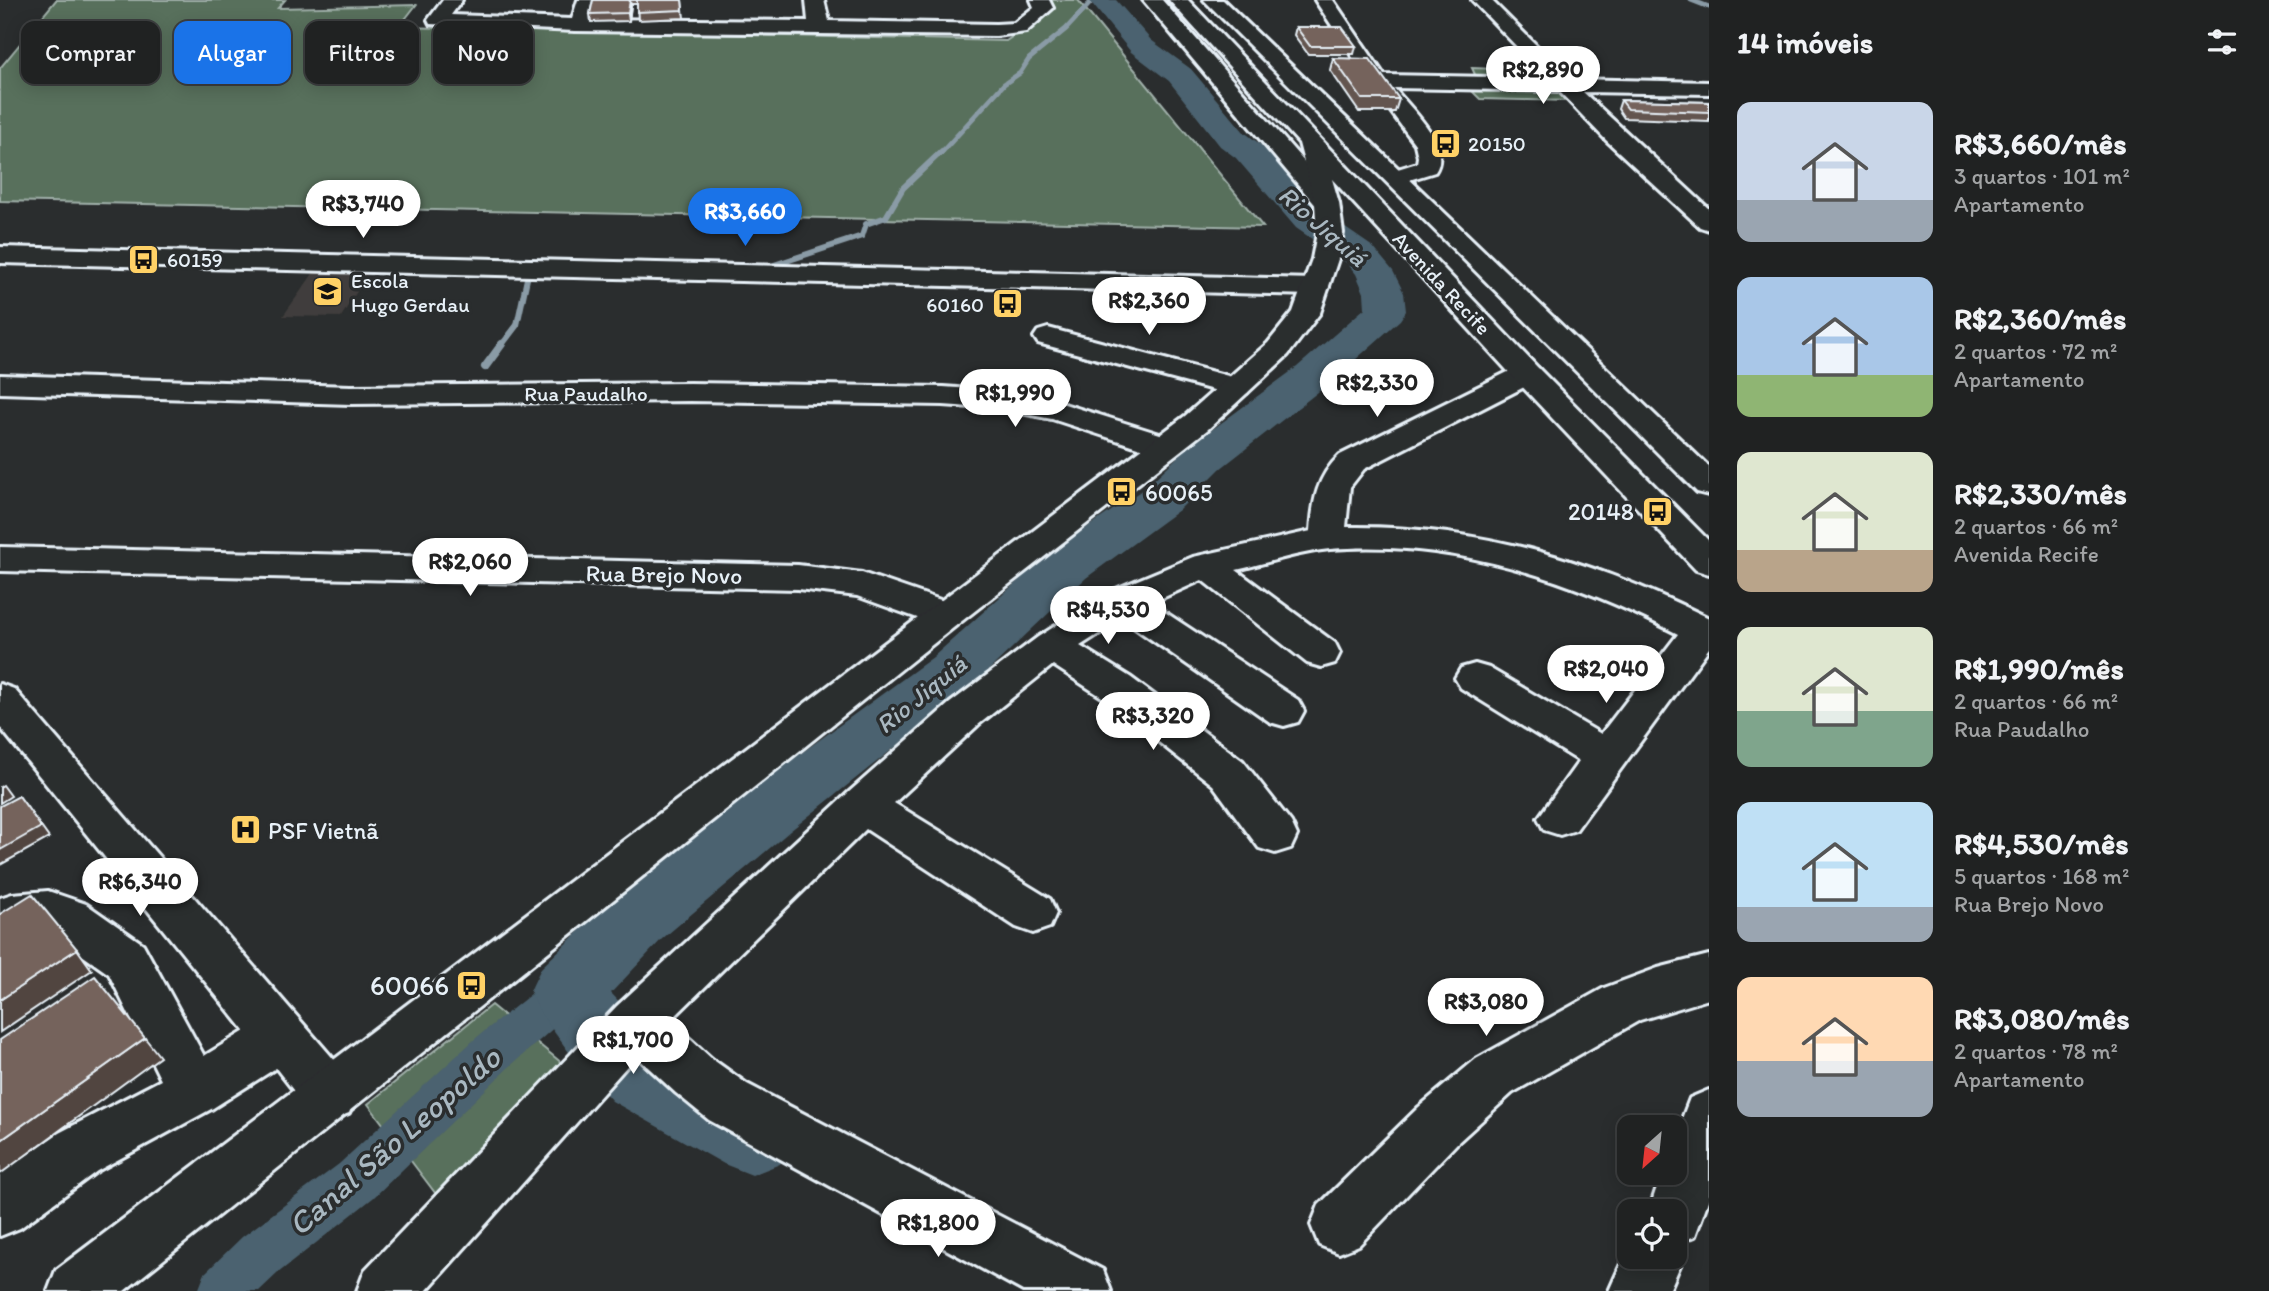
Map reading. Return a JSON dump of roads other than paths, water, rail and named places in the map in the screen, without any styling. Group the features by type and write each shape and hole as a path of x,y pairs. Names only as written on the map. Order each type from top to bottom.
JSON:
{"street":[{"path":"453,0 436,20 496,24 1014,29 1021,27 1041,11 1044,5 1040,0"},
{"path":"579,24 583,21 586,0"},
{"path":"815,0 818,23 825,27"},
{"path":"1152,0 1327,203"},
{"name":"Avenida Recife","path":"1178,0 1527,374 1709,562"},
{"name":"Avenida Recife","path":"1213,0 1708,481"},
{"path":"1324,0 1378,81 1426,144 1430,157 1427,167 1396,177"},
{"path":"1481,0 1564,85 1709,222"},
{"path":"1378,81 1709,88"},
{"path":"77,1291 945,615 1196,423 1278,349 1306,313 1324,259 1327,203 1309,139"},
{"path":"0,255 725,272 1324,259"},
{"path":"1048,337 1236,387"},
{"path":"1328,538 1331,497 1335,479 1343,469 1527,374"},
{"name":"Rua Paudalho","path":"0,384 351,395 690,392 943,396 1000,400 1058,411 1166,446"},
{"path":"386,1291 616,1041 863,805 964,713 1052,646 1124,600 1206,565 1328,538 1393,537 1470,547 1524,558 1583,576 1639,599 1706,632 1560,818"},
{"name":"Rua Brejo Novo","path":"0,559 798,577 862,585 945,615"},
{"path":"1206,565 1321,653"},
{"path":"1124,600 1146,618 1284,711"},
{"path":"1052,646 1116,687 1228,773 1275,835"},
{"path":"1475,678 1606,757"},
{"path":"0,699 330,1095"},
{"path":"863,805 1032,913"},
{"path":"0,920 12,914 48,911 69,918 126,960 194,1090"},
{"path":"1339,1225 1438,1125 1494,1076 1622,1004 1658,989 1709,977"},
{"path":"0,1208 78,1152 194,1090 283,1036"},
{"path":"616,1041 694,1076 728,1102 1082,1291"},
{"path":"1681,1199 1709,1116"},
{"path":"1638,1291 1649,1269"}],"waterway":[{"path":"941,153 1004,84 1020,73 1029,59 1066,29 1093,0"},
{"name":"Rio Jiquiá","path":"752,1137 639,1076 597,1031 566,991 638,918 767,813 953,671 1067,566 1162,499 1203,459 1312,376 1386,311 1384,293 1374,271 1360,255 1309,220 1248,151 1232,139 1180,75 1141,46 1102,0"},
{"path":"1691,0 1709,7"},
{"path":"759,270 862,236 866,224 886,217 903,188 942,151"},
{"path":"501,346 517,325 528,274 538,274"},
{"path":"485,367 502,344"},
{"name":"Canal São Leopoldo","path":"223,1291 260,1255 356,1181 492,1053 566,991"}],"place":[{"name":"20150","path":"1445,143"},
{"name":"60159","path":"144,259"},
{"name":"Escola Hugo Gerdau","path":"328,292"},
{"name":"60160","path":"1007,304"},
{"name":"60065","path":"1122,492"},
{"name":"20148","path":"1657,511"},
{"name":"PSF Vietnã","path":"245,830"},
{"name":"60066","path":"472,985"}]}
